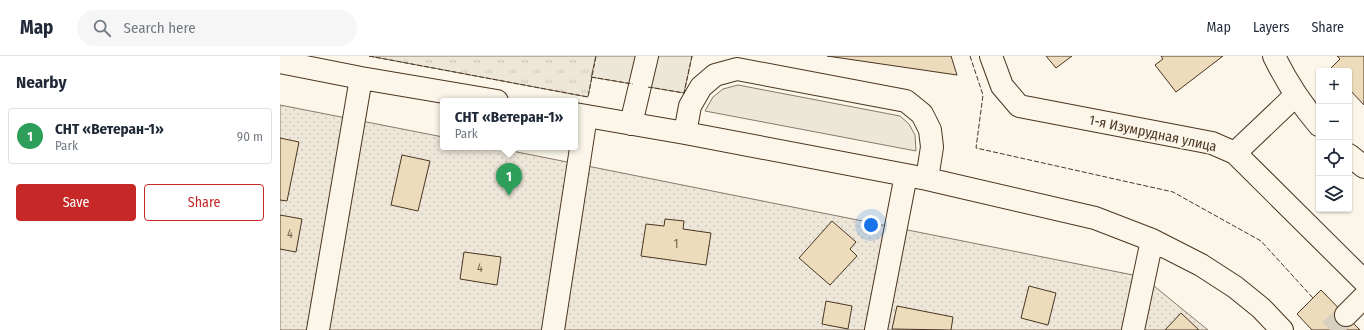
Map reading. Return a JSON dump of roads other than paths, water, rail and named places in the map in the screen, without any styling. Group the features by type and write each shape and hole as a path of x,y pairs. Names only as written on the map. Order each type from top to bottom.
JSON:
{"street":[{"path":"631,124 647,56"},
{"name":"1-я Изумрудная улица","path":"991,56 1002,86 1019,106 1212,143 1236,153 1364,281"},
{"path":"1274,56 1304,108 1316,122"},
{"path":"280,62 361,78 479,98"},
{"path":"685,133 690,106 701,87 715,75 737,69 906,101 922,114 930,130 932,147 927,179"},
{"path":"318,330 361,78"},
{"path":"1236,153 1296,95"},
{"path":"578,139 581,115 685,133 927,179 1096,218 1152,240 1201,265 1235,287 1261,308 1282,330"},
{"path":"554,330 577,150"},
{"path":"1352,157 1364,167"},
{"path":"876,330 906,175"},
{"path":"1133,330 1152,240"},
{"path":"1346,315 1364,297"}],"tunnel":[{"path":"1330,330 1346,315"}],"place":[{"name":"СНТ «Ветеран-1»","path":"509,196"}]}
